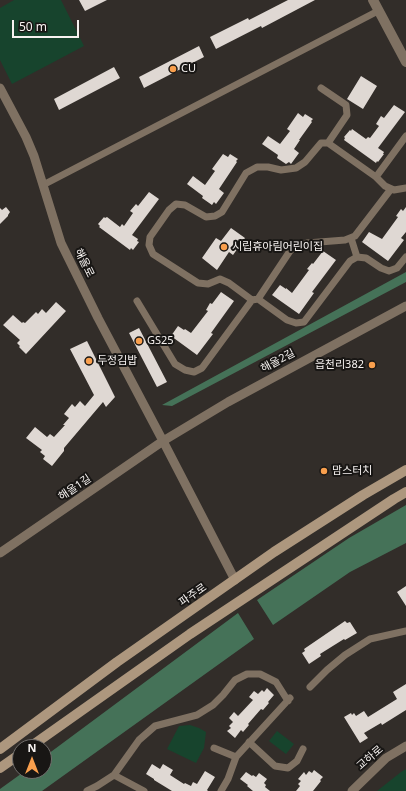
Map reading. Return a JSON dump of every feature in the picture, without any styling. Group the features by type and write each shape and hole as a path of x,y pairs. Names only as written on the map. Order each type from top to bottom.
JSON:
{"main road":[{"name":"파주로","path":"0,749 117,662 274,552 363,494 406,470"},
{"path":"41,739 190,634 387,503 406,492"},
{"path":"0,768 12,760"}],"street":[{"path":"373,0 406,62"},
{"path":"43,185 378,11"},
{"name":"해올로","path":"0,88 26,137 34,156 61,243 98,318 235,580"},
{"path":"321,88 346,105 346,115 328,143"},
{"path":"376,177 406,136"},
{"path":"406,188 394,190 390,189 376,177 328,143 321,143 305,162 296,168 281,170 268,167 256,167 246,173 222,212 215,216 206,216 185,205 176,204 169,210 150,237 149,245 153,254 198,283 208,284 220,279 230,283 287,320 296,323 304,322 350,261 357,257 366,258 380,268 389,271 397,268 406,257"},
{"path":"137,301 176,364 185,370 194,372 202,368 255,300 290,251 297,246 307,243 346,240 355,236 390,189"},
{"path":"350,238 357,257"},
{"name":"해올2길","path":"163,441 228,402 406,306"},
{"name":"해올1길","path":"0,553 163,441"},
{"path":"310,687 345,654 370,639 406,632"},
{"path":"87,791 114,775 139,740 155,726 197,715 213,706 235,680 247,674 260,674 276,682 289,700 236,757 228,779 221,791"},
{"path":"249,742 275,766 288,768 297,762 304,749"},
{"name":"교하로","path":"352,791 386,758 406,746"},
{"path":"214,748 236,757"},
{"path":"114,775 144,791"}],"green space":[{"path":"14,0 61,0 84,46 12,84 0,60 0,8"},
{"path":"406,272 406,282 172,406 162,405"},
{"path":"406,505 406,543 350,572 273,625 257,600 349,538"},
{"path":"238,613 254,639 42,791 0,791 0,789 14,779 52,779 52,751"},
{"path":"190,725 206,732 204,748 196,763 167,749 179,726"},
{"path":"277,731 294,744 286,754 269,741"},
{"path":"406,769 406,791 377,791 401,772"}],"building":[{"path":"79,0 107,0 85,11"},
{"path":"288,0 315,0 262,28 261,26 216,49 210,37 248,18 249,20"},
{"path":"199,46 204,57 144,88 139,77"},
{"path":"114,67 120,78 59,110 54,99"},
{"path":"361,76 377,86 363,109 347,99"},
{"path":"394,105 405,112 378,148 384,152 384,154 378,162 377,161 376,163 344,140 344,137 352,129 366,139 368,137 370,138 379,126 376,124 381,116 384,118"},
{"path":"298,113 303,117 305,114 313,119 294,149 299,153 291,164 289,162 286,164 277,158 278,155 262,144 268,136 280,144 290,131 287,129"},
{"path":"223,154 228,157 230,154 238,159 219,189 224,193 216,204 214,202 212,205 187,184 193,176 205,185 215,171 212,169"},
{"path":"149,192 159,199 132,235 138,239 137,241 139,242 133,250 131,248 130,250 99,227 100,226 98,224 104,217 107,217 120,227 122,224 124,226 133,213 130,211 136,204 138,206"},
{"path":"6,207 10,212 0,224 0,208 2,210"},
{"path":"406,207 406,232 401,238 404,240 388,261 362,242 369,232 382,239 398,217 396,216 401,209 403,211"},
{"name":"시립휴아림어린이집","path":"231,228 245,238 233,255 229,252 217,270 202,258 216,238 221,241"},
{"path":"323,251 336,260 312,292 314,293 299,314 272,295 280,285 292,293 309,270 307,269"},
{"path":"221,292 234,301 211,333 213,334 197,355 171,336 178,326 191,333 208,311 206,310 210,303 212,304"},
{"path":"56,302 66,311 26,354 17,343 20,340 3,325 13,315 22,323 25,323 36,312 38,314 42,309 46,313"},
{"path":"139,328 167,382 157,387 129,333"},
{"path":"87,341 115,397 106,407 103,402 64,448 64,451 52,466 43,459 45,456 40,452 42,450 26,438 35,427 47,437 50,434 54,437 69,418 64,414 72,404 75,407 80,401 85,406 94,395 70,349"},
{"path":"406,586 406,606 397,592"},
{"path":"345,621 347,623 350,622 357,633 320,654 321,656 309,664 302,653 305,651 304,649"},
{"path":"406,684 406,710 382,725 381,723 364,733 368,738 360,743 344,717 351,713 352,715 354,713 356,716 364,711 368,717 397,699 393,692"},
{"path":"267,688 274,695 268,702 269,703 263,710 261,709 243,732 241,730 235,738 227,731 231,728 229,726 233,722 229,718 234,712 238,716 253,700 249,697 254,691 258,694 262,690 264,692"},
{"path":"152,764 160,769 163,764 173,770 170,775 184,784 185,783 191,786 193,782 197,784 205,771 215,777 207,790 208,791 172,791 146,774"},
{"path":"314,770 323,777 313,791 296,791 300,786 298,784 301,781 298,779 304,772 306,775 309,771 312,773"},
{"path":"246,772 256,777 259,773 267,779 264,783 266,785 265,787 270,791 253,791 240,779"}],"place":[{"name":"CU","path":"173,69"},
{"name":"시립휴아림어린이집","path":"224,247"},
{"name":"GS25","path":"139,341"},
{"name":"두정김밥","path":"89,361"},
{"name":"읍천리382","path":"372,365"},
{"name":"맘스터치","path":"324,471"}]}
